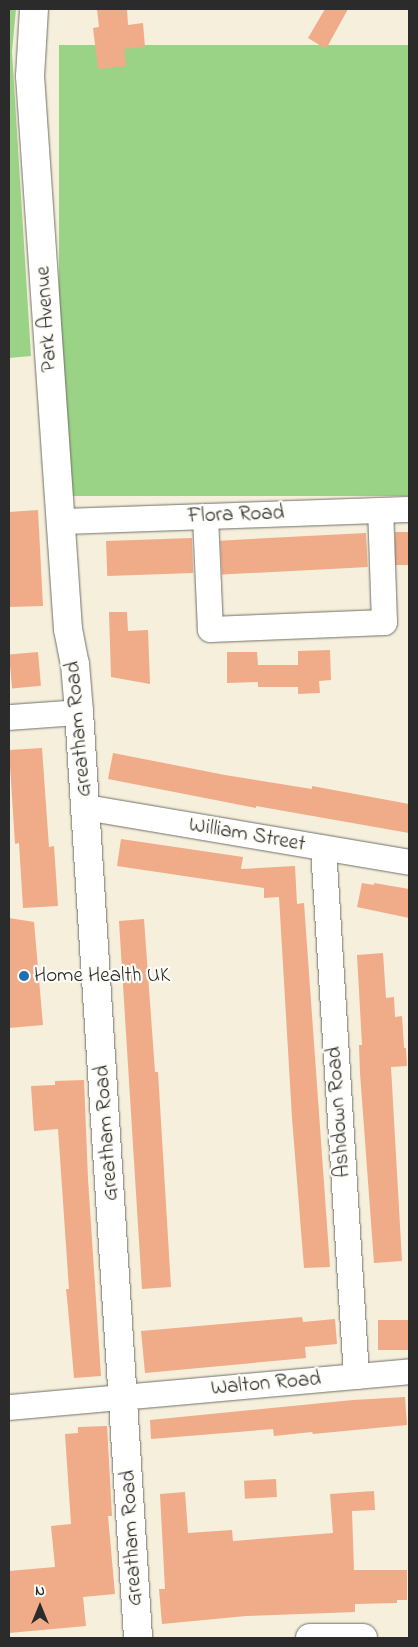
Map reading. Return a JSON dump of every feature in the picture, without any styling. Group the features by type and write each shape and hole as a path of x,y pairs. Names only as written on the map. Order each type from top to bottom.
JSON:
{"street":[{"name":"Park Avenue","path":"34,9 30,76 68,629"},
{"name":"Flora Road","path":"62,521 409,509"},
{"path":"205,516 210,629 384,622 380,510"},
{"name":"Greatham Road","path":"68,629 76,664 86,807 138,1638"},
{"path":"9,717 79,712"},
{"name":"William Street","path":"86,807 409,862"},
{"name":"Ashdown Road","path":"323,848 356,1376"},
{"name":"Walton Road","path":"9,1407 409,1371"},
{"path":"324,1638 363,1638"}],"green space":[{"path":"9,9 16,9 12,52 31,356 9,358"},
{"path":"59,45 409,45 409,496 59,496"}],"building":[{"path":"97,9 127,9 128,25 143,23 145,47 124,49 126,66 98,69 93,28 99,27"},
{"path":"325,9 348,9 326,49 308,38"},
{"path":"38,510 43,606 9,607 9,512"},
{"path":"395,532 409,532 409,565 395,565"},
{"path":"366,533 368,567 222,575 220,541"},
{"path":"192,538 193,573 107,576 106,541"},
{"path":"109,612 127,612 128,631 148,630 150,684 111,677"},
{"path":"330,650 331,680 319,681 320,693 298,694 298,687 258,687 258,682 227,683 227,652 257,652 258,665 298,665 298,651"},
{"path":"38,652 41,686 12,688 9,655"},
{"path":"42,748 49,847 54,846 58,906 23,908 19,843 15,844 9,750"},
{"path":"113,753 225,775 312,789 312,786 409,804 409,833 256,806 256,808 108,779"},
{"path":"121,839 243,857 241,869 295,866 297,904 304,903 330,1267 304,1268 292,1118 279,897 264,898 264,888 117,866"},
{"path":"362,883 374,885 374,883 409,889 409,918 357,907"},
{"name":"Home Health UK","path":"9,918 34,922 43,1025 9,1028"},
{"path":"144,919 155,1072 158,1072 171,1287 142,1289 119,921"},
{"path":"383,953 386,998 394,997 395,1017 402,1016 404,1048 406,1048 407,1066 391,1067 402,1261 374,1263 360,1073 359,1045 362,1045 357,955"},
{"path":"84,1080 88,1179 101,1376 74,1378 66,1289 69,1289 58,1129 34,1131 31,1086 55,1085 55,1081"},
{"path":"302,1317 303,1322 335,1319 337,1344 305,1347 306,1358 145,1373 141,1331"},
{"path":"378,1320 409,1320 409,1350 378,1350"},
{"path":"405,1397 407,1425 313,1434 312,1432 274,1436 273,1429 151,1439 150,1420 353,1400"},
{"path":"107,1426 112,1516 108,1516 115,1594 83,1597 86,1626 9,1633 9,1571 55,1567 51,1526 71,1524 65,1434 78,1433 78,1427"},
{"path":"276,1479 277,1497 245,1499 244,1481"},
{"path":"374,1491 375,1510 352,1511 354,1570 407,1570 407,1600 397,1600 397,1603 355,1604 355,1612 246,1616 162,1624 159,1589 165,1589 160,1494 185,1492 188,1533 232,1530 233,1541 333,1533 330,1494"}],"place":[{"name":"Home Health UK","path":"24,976"}]}
